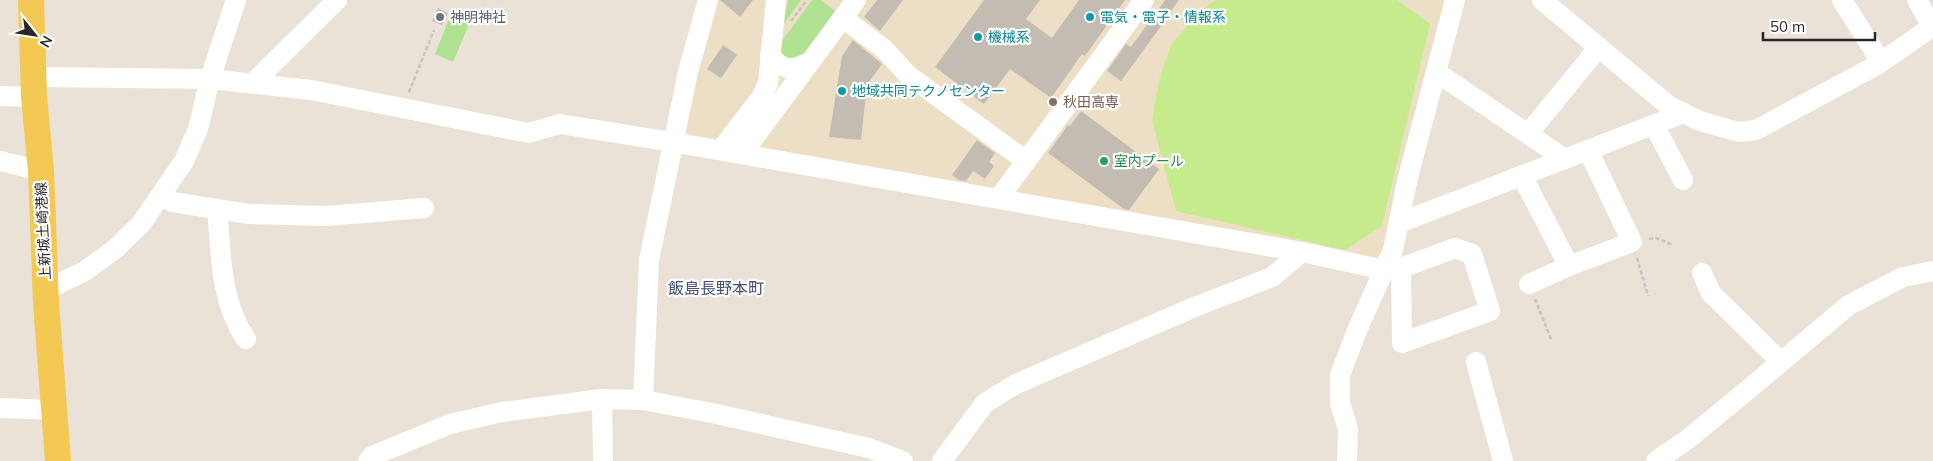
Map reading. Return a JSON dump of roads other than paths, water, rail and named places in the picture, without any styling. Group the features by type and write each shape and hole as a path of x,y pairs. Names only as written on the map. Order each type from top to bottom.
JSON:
{"main road":[{"name":"上新城土崎港線","path":"31,0 46,303 58,461"}],"street":[{"path":"46,290 85,271 116,249 141,224 184,161 198,129 210,79 236,0"},
{"path":"252,84 337,0"},
{"path":"643,400 649,260 672,142 688,72 708,0"},
{"path":"721,150 762,96 768,83 776,0"},
{"path":"742,154 856,0"},
{"path":"999,198 1144,0"},
{"path":"1347,461 1348,429 1340,403 1340,375 1358,328 1391,266 1408,177 1455,0"},
{"path":"1542,0 1669,106 1700,121 1739,132 1756,130 1881,62 1932,26 1917,0"},
{"path":"1842,0 1881,62"},
{"path":"843,18 884,49 908,75 1026,161"},
{"path":"1528,134 1599,47"},
{"path":"770,55 778,64 786,68 798,68 811,60"},
{"path":"1436,72 1565,159"},
{"path":"0,96 34,87 210,79 311,90 529,133 560,124 1391,266 1455,248 1472,254 1490,311 1402,343 1391,266"},
{"path":"1399,223 1684,113"},
{"path":"1654,125 1682,180"},
{"path":"1529,284 1569,266 1632,242 1588,150"},
{"path":"0,161 40,171"},
{"path":"1522,176 1569,266"},
{"path":"162,194 172,202 249,214 327,216 424,208"},
{"path":"216,209 225,295 240,330 246,339"},
{"path":"942,461 985,403 1016,384 1197,306 1272,276 1302,252"},
{"path":"1656,461 1688,439 1849,305 1903,277 1933,271"},
{"path":"1702,273 1711,293 1781,362"},
{"path":"1476,362 1503,461"},
{"path":"602,399 602,461"},
{"path":"368,461 372,456 450,424 502,412 602,399 643,400 712,413 869,448 903,461"},
{"path":"0,408 54,410"}],"place":[{"name":"神明神社","path":"440,17"},
{"name":"電気・電子・情報系","path":"1090,17"},
{"name":"機械系","path":"978,37"},
{"name":"地域共同テクノセンター","path":"842,91"},
{"name":"秋田高専","path":"1053,102"},
{"name":"室内プール","path":"1104,161"}],"district":[{"name":"飯島長野本町","path":"716,288"}]}
